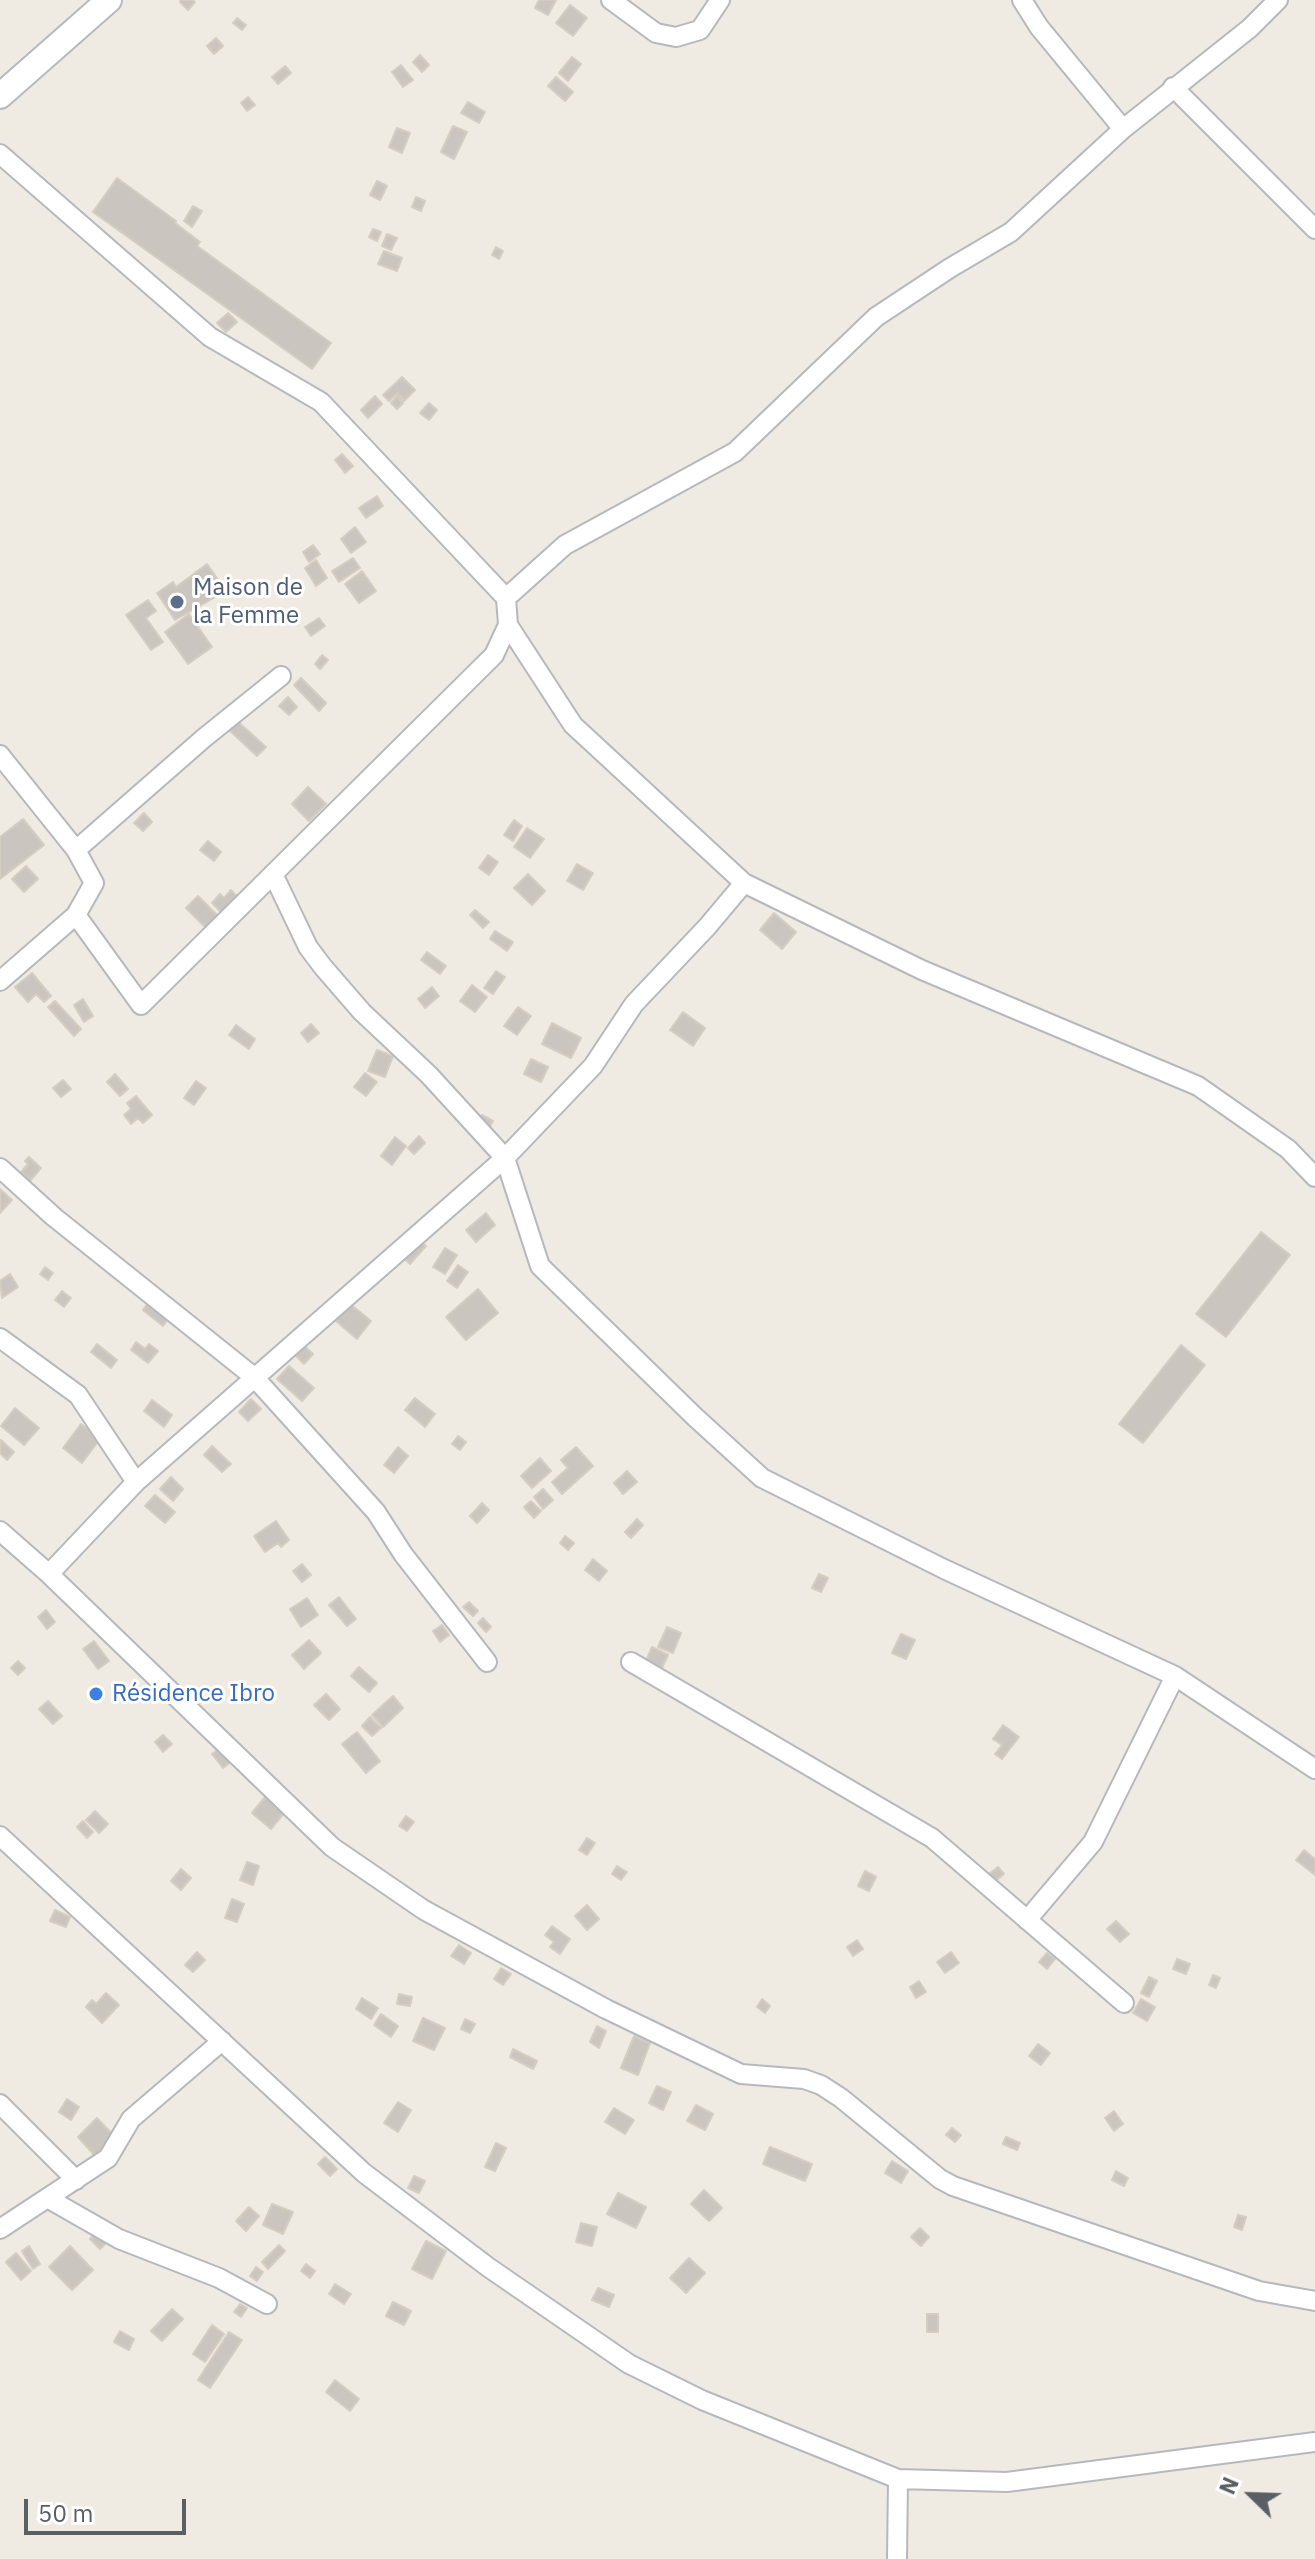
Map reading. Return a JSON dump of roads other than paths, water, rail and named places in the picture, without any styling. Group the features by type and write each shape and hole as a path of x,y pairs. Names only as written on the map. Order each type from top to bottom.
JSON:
{"main road":[{"path":"0,96 109,0"}],"street":[{"path":"611,0 656,33 676,37 700,30 720,0"},
{"path":"1022,0 1039,27 1123,129"},
{"path":"506,598 565,545 735,452 876,317 1011,232 1123,129 1250,28 1278,0"},
{"path":"1173,87 1315,229"},
{"path":"0,154 210,337 321,402 506,598 508,625 573,725 744,883 922,970 1198,1086 1288,1149 1315,1177"},
{"path":"76,915 141,1005 494,655 508,625"},
{"path":"76,850 204,738 281,676"},
{"path":"0,755 76,850 94,883 76,915 0,981"},
{"path":"273,874 308,947 323,967 362,1012 429,1075 505,1158 540,1266 762,1478 944,1569 1175,1676 1315,1769"},
{"path":"49,1574 136,1482 505,1158 593,1066 634,1004 744,883"},
{"path":"0,1168 54,1217 254,1377 376,1512 403,1554 487,1662"},
{"path":"0,1338 78,1395 136,1482"},
{"path":"0,1531 49,1574 332,1847 424,1910 606,2009 741,2074 804,2079 821,2085 953,2186 1259,2291 1315,2301"},
{"path":"631,1662 932,1838 1124,2003"},
{"path":"1027,1920 1093,1842 1175,1676"},
{"path":"0,1836 364,2173 488,2267 629,2364 702,2400 898,2479 1007,2482 1315,2442"},
{"path":"0,2229 108,2158 131,2119 222,2041"},
{"path":"0,2104 76,2180"},
{"path":"49,2199 119,2239 219,2278 267,2304"},
{"path":"897,2559 898,2479"}],"place":[{"name":"Maison de la Femme","path":"177,602"},
{"name":"Résidence Ibro","path":"96,1694"}]}
